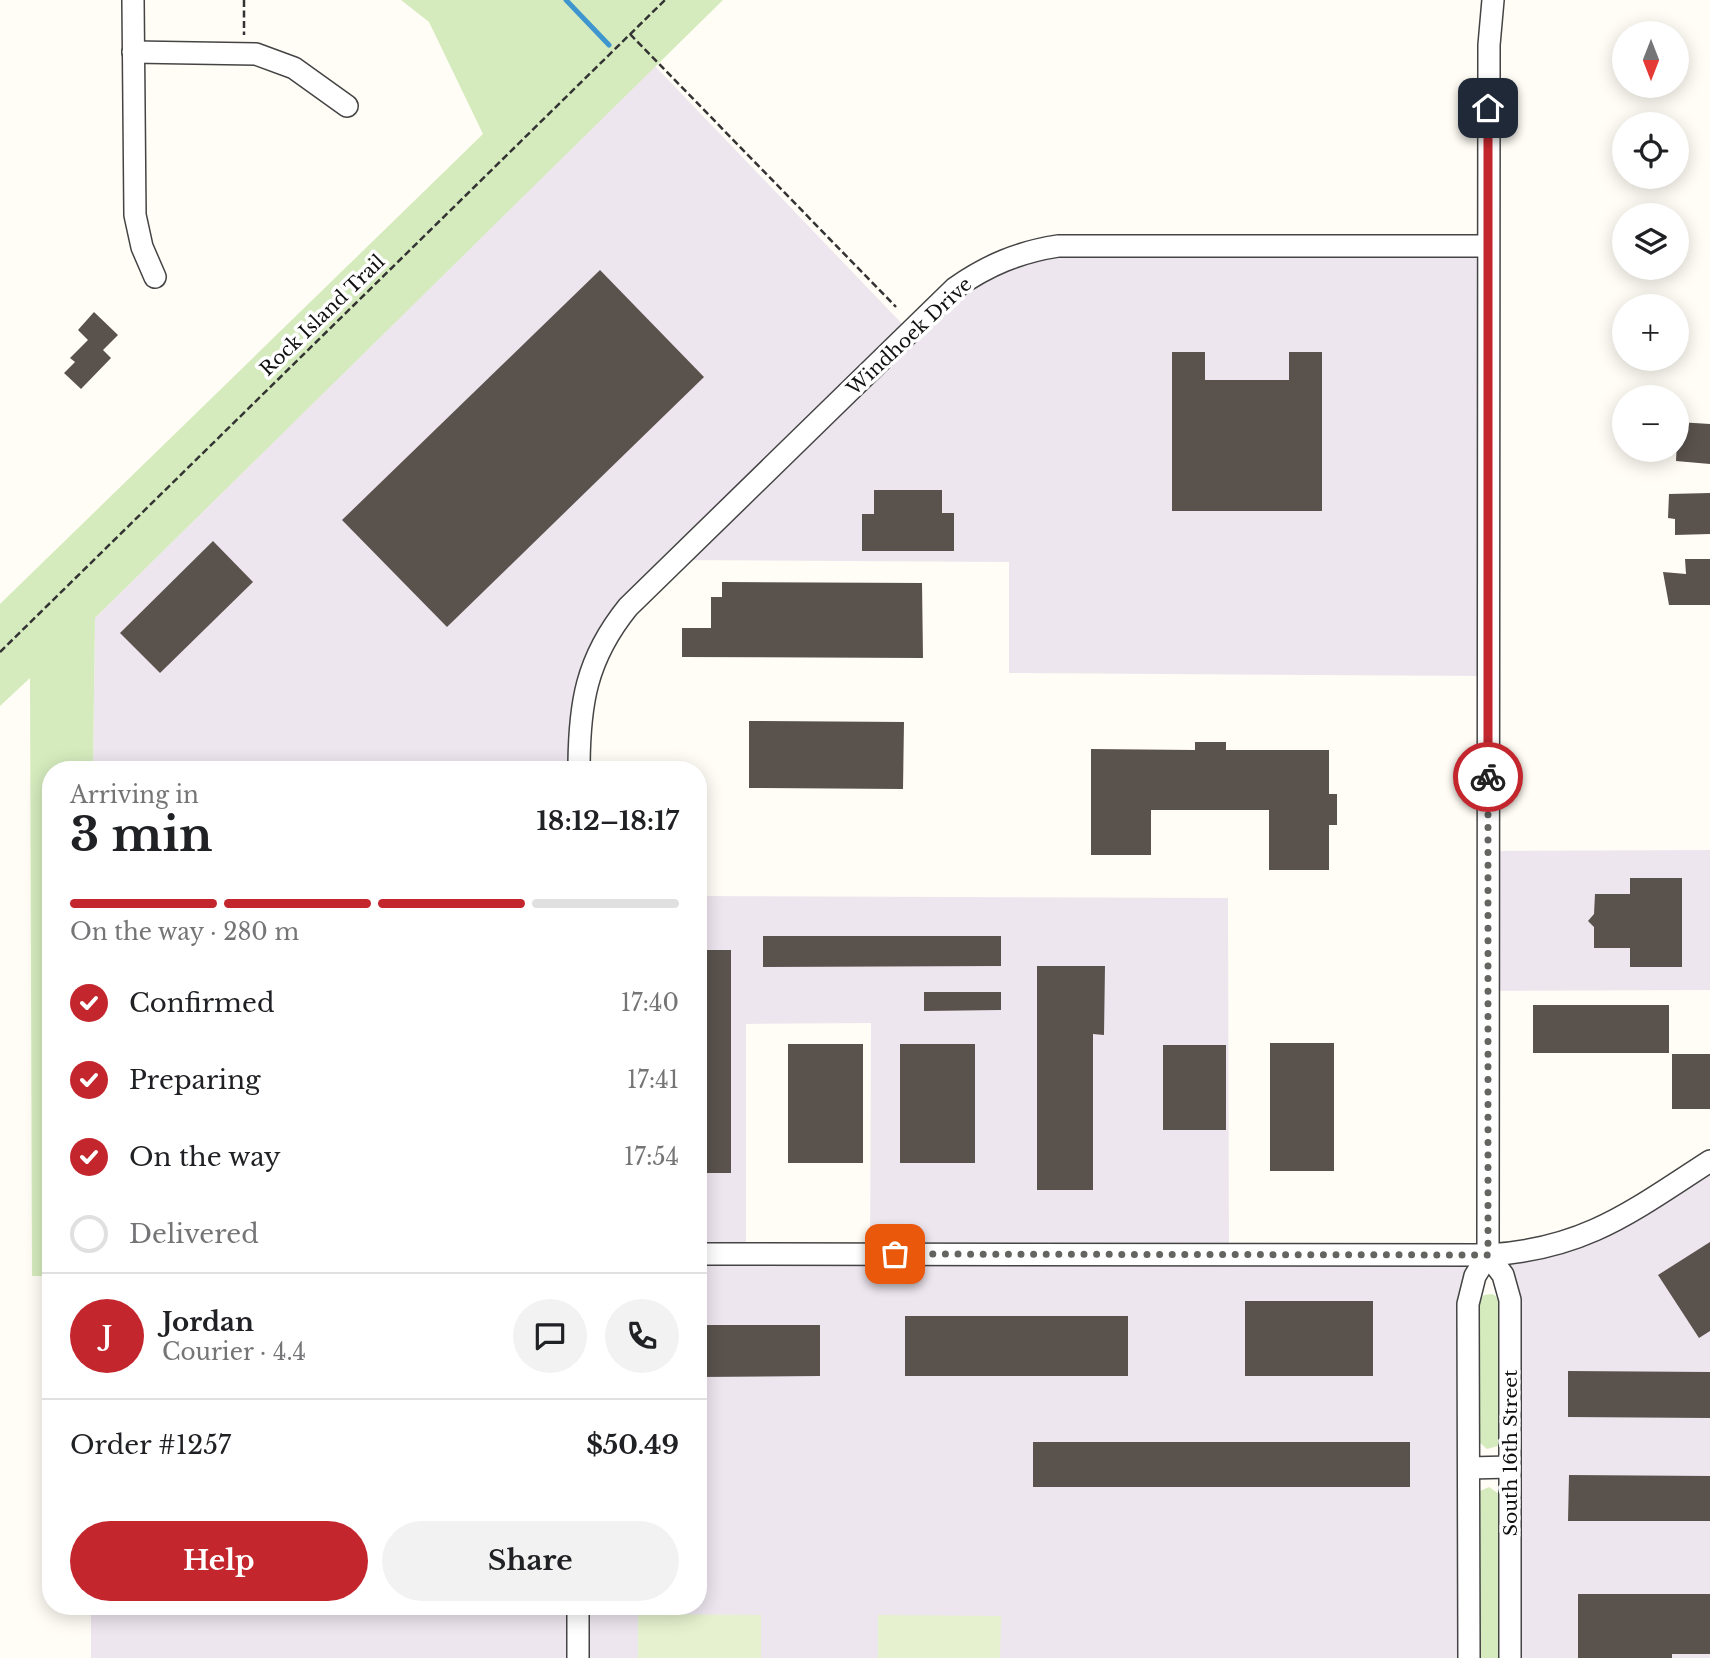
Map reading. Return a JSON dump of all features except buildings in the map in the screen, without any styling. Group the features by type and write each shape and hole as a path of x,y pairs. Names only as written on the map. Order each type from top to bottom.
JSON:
{"street":[{"path":"133,0 135,215 142,247 155,277"},
{"path":"1469,1658 1468,1304 1475,1276 1488,1255 1488,246 1489,45 1493,0"},
{"path":"133,52 256,54 294,68 347,106"},
{"name":"Windhoek Drive","path":"579,761 580,714 585,687 597,652 628,607 955,288 980,270 1008,257 1058,246 1488,246"},
{"path":"707,1254 1522,1253 1584,1236 1615,1222 1710,1161"},
{"name":"South 16th Street","path":"1488,1255 1503,1275 1510,1300 1510,1658"},
{"path":"1469,1468 1510,1467"},
{"path":"578,1615 578,1658"}],"path":[{"path":"244,0 244,35"},
{"name":"Rock Island Trail","path":"0,652 665,0"},
{"path":"630,34 897,307"}],"shaded area":[{"path":"655,66 910,332 1008,257 1488,246 1488,676 1009,673 1009,562 677,560 597,652 580,761 93,761 95,618"},
{"path":"1710,850 1710,990 1488,991 1488,851"},
{"path":"707,896 1228,898 1229,1254 1555,1246 1710,1161 1710,1658 1510,1658 1510,1300 1488,1255 1475,1276 1469,1658 91,1658 91,1615 707,1615","holes":["871,1023 870,1254 746,1254 746,1024"]}],"green space":[{"path":"401,0 723,0 95,618 93,761 42,761 42,1276 32,1276 30,678 0,706 0,604 483,134 429,22"},
{"path":"1484,1295 1496,1296 1500,1306 1500,1441 1498,1446 1487,1449 1479,1442 1478,1303"},
{"path":"1489,1487 1499,1494 1500,1498 1499,1658 1477,1658 1477,1497 1480,1491"},
{"path":"638,1615 761,1615 761,1658 638,1658"},
{"path":"878,1615 1001,1616 1000,1658 878,1658"}],"waterway":[{"path":"566,0 609,45"}],"way so far":[{"path":"895,1254 1488,1255 1488,777"}],"route":[{"path":"1488,108 1488,777"}]}
